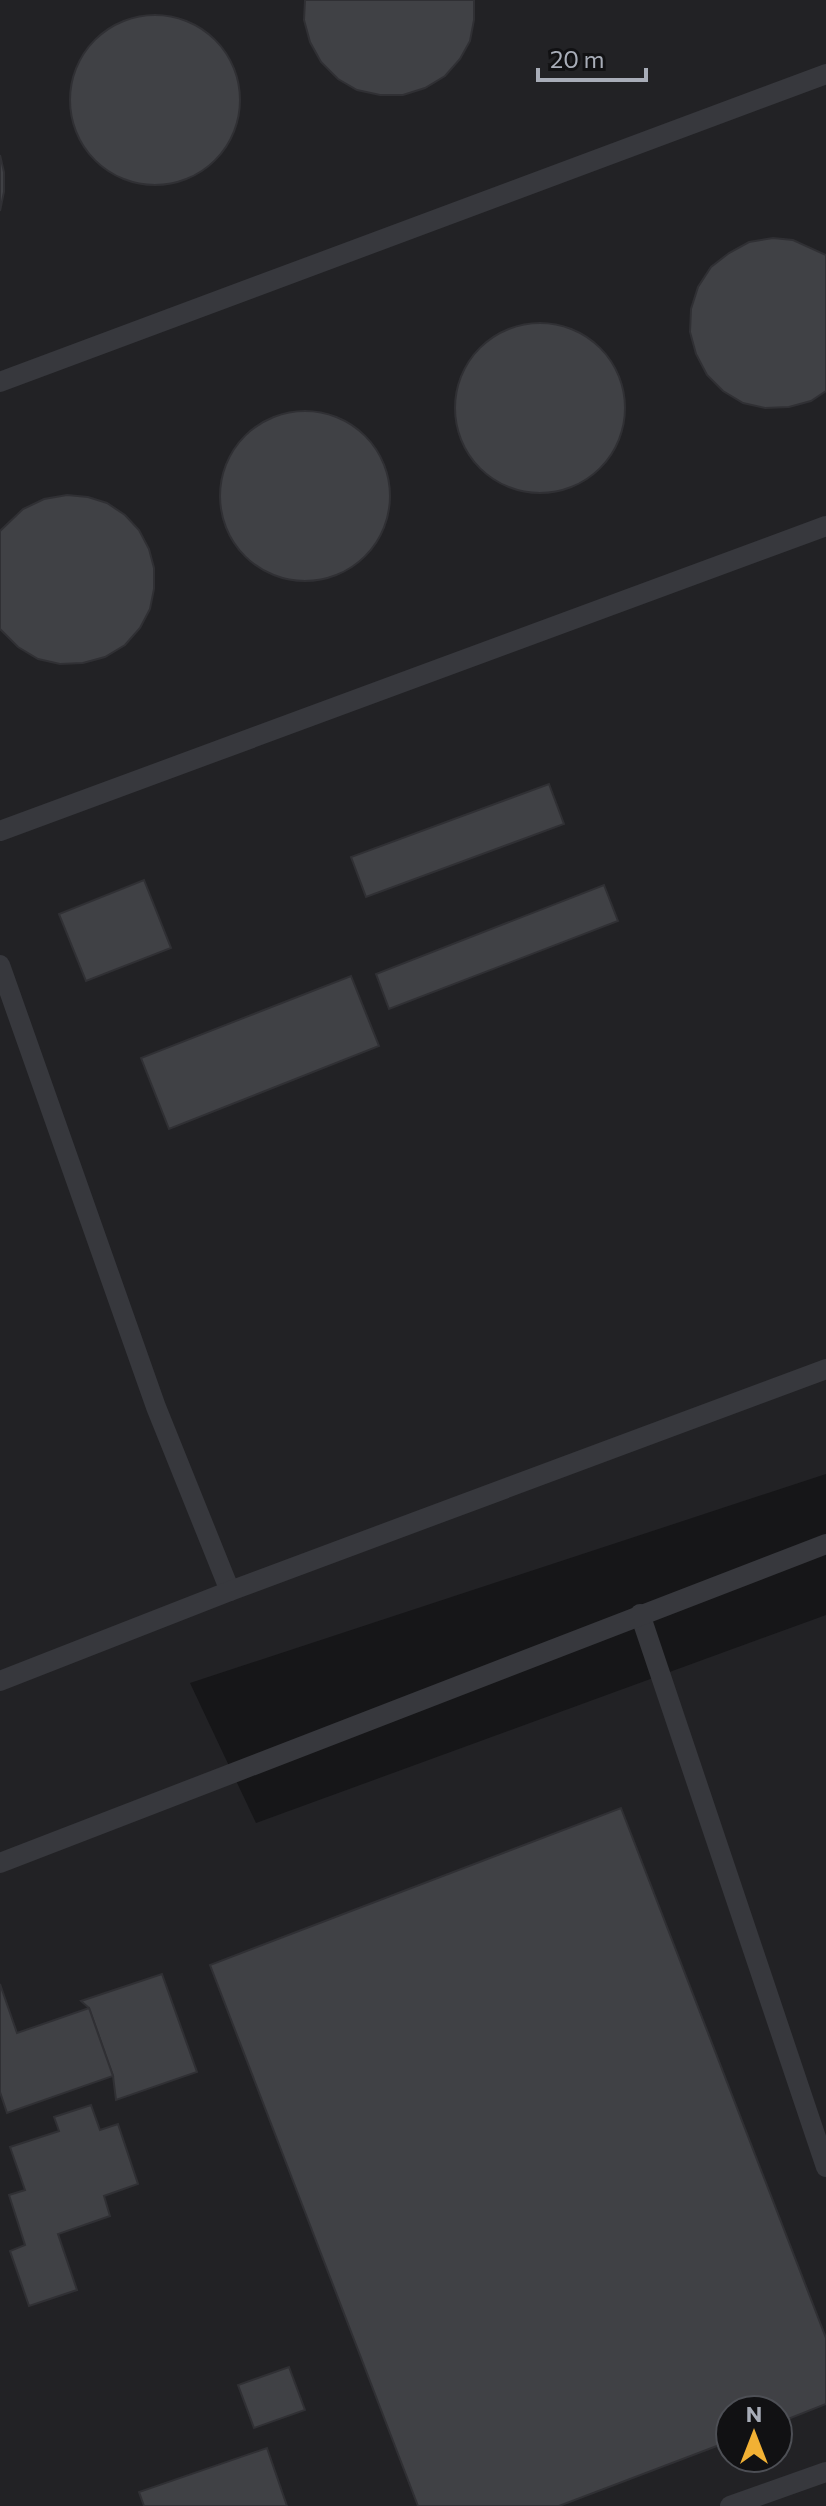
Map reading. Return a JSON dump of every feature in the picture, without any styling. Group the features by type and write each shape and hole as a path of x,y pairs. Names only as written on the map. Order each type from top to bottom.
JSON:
{"lane":[{"path":"0,382 826,74"},
{"path":"0,831 826,526"},
{"path":"0,965 156,1407 230,1591"},
{"path":"0,1681 230,1591 826,1369"},
{"path":"0,1863 826,1544"},
{"path":"640,1614 826,2167"},
{"path":"730,2506 826,2472"}],"shaded area":[{"path":"0,0 826,0 826,1474 190,1683 256,1823 826,1615 826,2506 0,2506"}],"building":[{"path":"305,0 474,0 474,20 470,41 445,76 425,88 403,95 380,95 357,90 338,79 321,62 310,42 304,20"},
{"path":"155,15 187,22 215,40 233,68 240,100 233,132 215,160 187,178 155,185 123,178 95,160 77,132 70,100 77,68 95,40 123,22"},
{"path":"0,155 4,192 0,211"},
{"path":"773,238 793,240 826,255 826,391 811,401 789,407 765,408 743,403 723,391 707,375 696,354 690,332 691,309 698,287 711,267 749,242"},
{"path":"540,323 572,330 600,348 618,376 625,408 618,440 600,468 572,486 540,493 508,486 480,468 462,440 455,408 462,376 480,348 508,330"},
{"path":"305,411 337,418 365,436 383,464 390,496 383,528 365,556 337,574 305,581 273,574 245,556 227,528 220,496 227,464 245,436 273,418"},
{"path":"67,495 107,503 125,515 139,530 154,568 154,589 150,609 140,628 125,645 105,657 83,663 60,664 38,659 18,647 0,629 0,531 23,509 44,499"},
{"path":"549,784 564,824 366,897 351,857"},
{"path":"144,880 171,948 86,981 59,914"},
{"path":"604,885 618,921 389,1009 376,974"},
{"path":"351,976 379,1046 169,1129 141,1058"},
{"path":"621,1808 826,2338 826,2404 794,2417 794,2394 714,2394 714,2447 559,2506 418,2506 210,1965"},
{"path":"162,1974 197,2072 116,2100 113,2076 89,2008 81,2001"},
{"path":"0,1984 17,2033 89,2008 113,2076 7,2113 0,2092"},
{"path":"91,2105 100,2130 118,2124 138,2184 104,2196 110,2216 58,2234 77,2290 29,2306 10,2251 25,2245 9,2195 25,2190 10,2147 59,2131 54,2117"},
{"path":"289,2367 305,2410 254,2428 238,2385"},
{"path":"267,2448 287,2506 144,2506 139,2492"}]}
